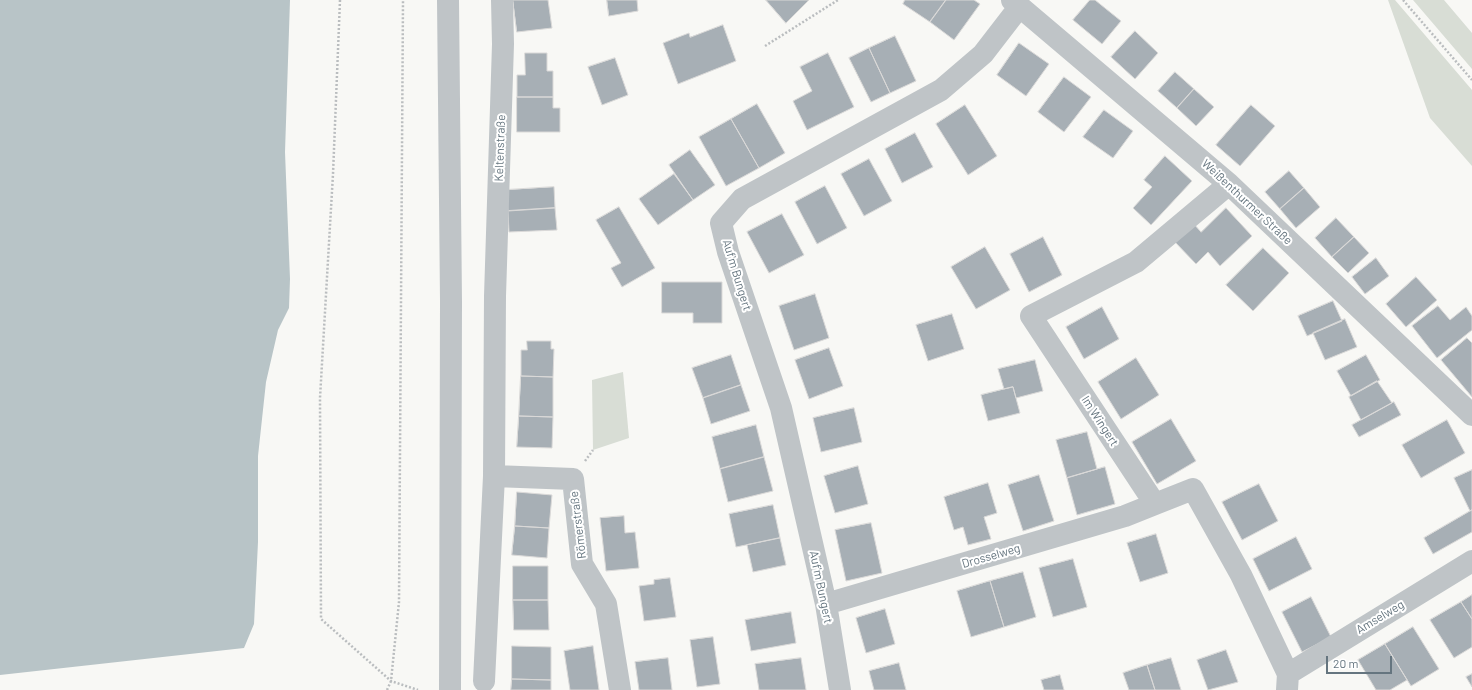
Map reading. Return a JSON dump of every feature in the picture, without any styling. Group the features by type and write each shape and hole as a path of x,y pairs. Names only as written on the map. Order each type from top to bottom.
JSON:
{"street":[{"path":"448,0 451,293 450,690"},
{"name":"Keltenstraße","path":"494,476 495,296 503,44 502,0"},
{"name":"Weißenthurmer Straße","path":"1016,3 1229,184 1472,415"},
{"name":"Auf'm Bungert","path":"840,690 826,604 781,408 728,252 721,223 742,199 941,90 983,54 1016,3"},
{"name":"Im Wingert","path":"1155,504 1031,316 1136,262 1229,184"},
{"path":"484,681 494,476"},
{"name":"Römerstraße","path":"494,476 572,479 582,564 606,604 620,690"},
{"path":"1155,504 1193,489 1241,575 1288,682"},
{"name":"Drosselweg","path":"826,604 1125,516 1155,504"},
{"name":"Amselweg","path":"1288,682 1472,561"}],"path":[{"path":"340,0 333,166 320,398 321,619 391,681 418,690"},
{"path":"387,690 391,681 399,602 403,0"},
{"path":"765,46 838,0"},
{"path":"1403,0 1472,80"}],"shaded area":[{"path":"0,0 290,0 285,152 290,279 289,308 278,330 266,382 258,456 258,542 254,624 244,648 0,675"},
{"path":"1388,0 1395,0 1472,90 1472,166 1430,118"},
{"path":"1413,0 1444,0 1472,33 1472,69"},
{"path":"623,372 629,438 593,450 592,380"}],"building":[{"path":"513,0 548,0 552,28 517,32"},
{"path":"607,0 637,0 638,11 609,16"},
{"path":"766,0 809,0 786,23"},
{"path":"905,0 946,0 930,22 903,4"},
{"path":"946,0 974,0 980,4 954,40 930,22"},
{"path":"1090,0 1095,0 1121,21 1102,44 1073,20"},
{"path":"723,25 736,61 678,84 663,43 689,33 690,37"},
{"path":"1135,31 1158,53 1135,79 1111,57"},
{"path":"895,36 916,81 890,93 869,48"},
{"path":"1019,43 1049,64 1026,96 997,75"},
{"path":"869,48 890,93 871,102 849,58"},
{"path":"525,53 547,53 547,71 553,71 553,97 517,97 517,75 525,75"},
{"path":"828,53 854,107 807,130 793,101 812,91 800,67"},
{"path":"615,58 628,95 602,105 588,67"},
{"path":"1175,72 1194,89 1177,108 1158,91"},
{"path":"1064,77 1091,97 1064,132 1038,112"},
{"path":"1194,89 1214,107 1196,126 1177,108"},
{"path":"517,97 553,97 553,108 560,108 560,132 517,132"},
{"path":"757,104 785,153 759,168 731,119"},
{"path":"965,105 997,156 968,175 936,124"},
{"path":"1251,105 1275,126 1240,166 1216,145"},
{"path":"1104,110 1133,131 1113,158 1083,137"},
{"path":"731,119 759,168 726,186 699,137"},
{"path":"915,133 933,167 902,183 885,149"},
{"path":"690,150 715,185 693,200 669,165"},
{"path":"1165,156 1192,181 1151,225 1133,208 1152,187 1144,180"},
{"path":"869,159 892,201 864,216 841,174"},
{"path":"1289,171 1304,188 1280,209 1265,192"},
{"path":"674,174 693,200 658,225 639,199"},
{"path":"825,186 847,228 817,244 795,202"},
{"path":"554,187 555,208 508,211 506,190"},
{"path":"1304,188 1320,207 1296,228 1280,209"},
{"path":"619,207 655,268 622,287 611,268 621,263 596,220"},
{"path":"555,208 557,230 509,232 508,211"},
{"path":"1226,208 1252,236 1220,266 1208,252 1196,264 1174,241 1193,223 1201,232"},
{"path":"782,214 804,255 769,273 747,232"},
{"path":"1336,218 1354,237 1332,257 1315,238"},
{"path":"1043,237 1062,275 1029,292 1010,254"},
{"path":"1354,237 1369,253 1348,273 1332,257"},
{"path":"985,247 1010,290 976,309 951,267"},
{"path":"1263,248 1289,273 1253,311 1226,285"},
{"path":"1376,258 1389,276 1365,294 1352,277"},
{"path":"1416,277 1437,300 1406,327 1386,304"},
{"path":"662,282 722,282 722,323 693,323 693,313 662,313"},
{"path":"815,294 829,338 794,350 779,306"},
{"path":"1333,301 1342,321 1307,336 1298,316"},
{"path":"1438,306 1450,320 1466,307 1472,316 1472,330 1437,358 1412,326"},
{"path":"1102,307 1119,339 1084,359 1066,327"},
{"path":"952,314 964,349 928,361 916,325"},
{"path":"1345,319 1357,347 1325,360 1313,333"},
{"path":"1467,338 1472,343 1472,397 1441,360"},
{"path":"527,341 551,341 551,349 554,349 553,377 521,376 521,350 527,350"},
{"path":"829,348 843,386 809,399 795,360"},
{"path":"731,355 741,385 703,398 692,368"},
{"path":"1366,355 1380,380 1351,396 1337,371"},
{"path":"1136,358 1159,395 1121,419 1098,382"},
{"path":"1035,360 1043,391 1016,398 1013,387 1004,389 998,369"},
{"path":"521,376 553,377 553,417 519,416"},
{"path":"1377,381 1392,403 1361,420 1349,397"},
{"path":"741,385 750,411 711,424 703,398"},
{"path":"1013,387 1020,413 988,421 981,395"},
{"path":"1394,402 1401,415 1359,437 1352,425"},
{"path":"854,408 862,442 821,452 813,418"},
{"path":"519,416 553,417 552,448 517,447"},
{"path":"1171,419 1196,461 1157,484 1132,442"},
{"path":"1447,420 1465,453 1421,478 1402,445"},
{"path":"756,425 764,457 720,469 712,437"},
{"path":"1087,432 1097,469 1067,478 1056,440"},
{"path":"764,457 773,491 728,502 720,469"},
{"path":"858,466 868,504 835,513 824,476"},
{"path":"1105,467 1115,504 1077,515 1067,478"},
{"path":"1472,470 1472,510 1470,511 1454,478"},
{"path":"1039,475 1054,521 1023,531 1008,485"},
{"path":"988,483 997,513 984,517 991,539 968,545 963,527 954,530 944,497"},
{"path":"1259,484 1278,521 1242,540 1222,502"},
{"path":"517,492 552,495 549,528 515,526"},
{"path":"773,505 780,538 736,547 729,514"},
{"path":"1472,510 1472,532 1433,554 1424,538"},
{"path":"624,516 625,533 635,532 639,568 606,571 600,518"},
{"path":"871,523 882,573 846,581 835,530"},
{"path":"515,526 549,528 547,558 512,555"},
{"path":"1156,534 1168,573 1140,582 1127,543"},
{"path":"1296,537 1312,569 1269,591 1253,559"},
{"path":"780,538 786,565 753,572 747,545"},
{"path":"1073,559 1087,607 1053,617 1039,568"},
{"path":"513,566 548,566 548,600 513,600"},
{"path":"1023,572 1036,617 1004,627 990,581"},
{"path":"670,578 676,617 644,621 639,586 654,584 654,580"},
{"path":"990,581 1004,627 971,637 957,591"},
{"path":"1472,595 1472,619 1461,602"},
{"path":"1311,597 1331,637 1302,652 1282,612"},
{"path":"513,600 548,600 549,630 514,630"},
{"path":"1461,602 1472,619 1472,647 1454,658 1430,620"},
{"path":"885,609 895,644 866,653 856,618"},
{"path":"791,612 796,643 751,651 745,620"},
{"path":"1413,627 1439,669 1411,686 1385,644"},
{"path":"713,637 720,684 697,687 690,640"},
{"path":"1385,644 1407,680 1390,690 1376,690 1358,660"},
{"path":"512,646 551,647 551,680 512,679"},
{"path":"593,646 599,690 570,690 564,651"},
{"path":"1226,650 1238,682 1208,690 1197,660"},
{"path":"668,658 672,690 639,690 635,662"},
{"path":"801,658 806,690 759,690 755,664"},
{"path":"1171,658 1181,690 1155,690 1147,665"},
{"path":"899,663 906,690 874,690 869,671"},
{"path":"1147,665 1155,690 1129,690 1123,673"},
{"path":"1472,674 1472,687 1466,677"},
{"path":"1060,675 1064,690 1044,690 1041,680"},
{"path":"512,679 551,680 551,690 511,690"}]}
